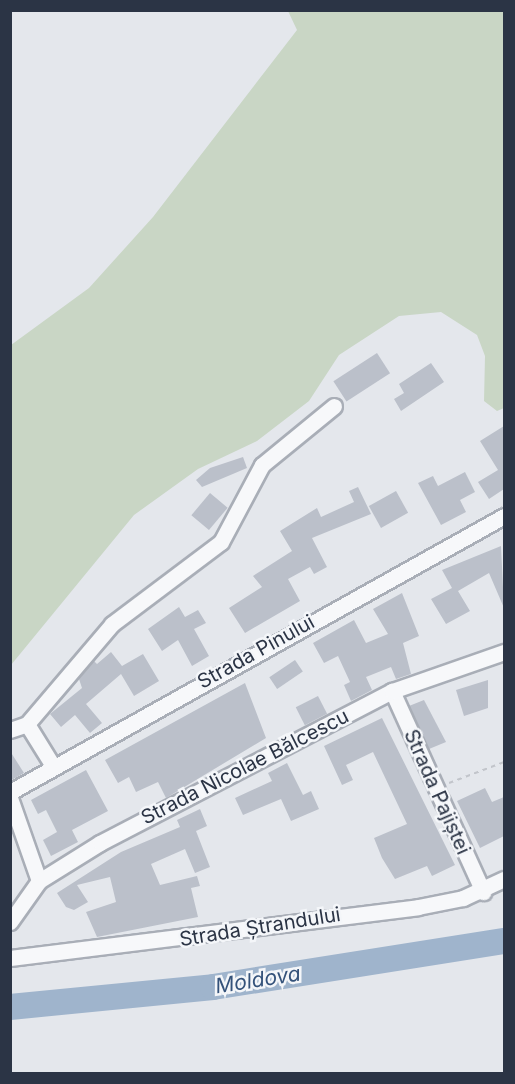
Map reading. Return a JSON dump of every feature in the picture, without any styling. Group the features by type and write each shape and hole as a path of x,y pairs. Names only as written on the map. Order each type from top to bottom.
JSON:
{"street":[{"path":"10,730 27,724 112,624 221,542 262,465 283,442 334,406"},
{"name":"Strada Pinului","path":"10,792 504,516"},
{"name":"Strada Nicolae Bălcescu","path":"10,921 39,881 100,843 392,691 504,652"},
{"name":"Strada Pajiștei","path":"392,691 483,892"},
{"path":"27,724 53,766"},
{"path":"10,798 39,881"},
{"name":"Strada Ștrandului","path":"10,958 418,907 483,892 504,879"}],"path":[{"path":"434,787 504,762"}],"green space":[{"path":"288,11 504,11 504,408 497,411 484,401 485,356 477,335 441,312 399,316 339,355 309,401 257,441 198,469 134,515 11,665 11,345 89,288 153,217 297,30"}],"building":[{"path":"377,353 390,373 346,401 333,381"},
{"path":"431,363 444,382 401,411 394,399 404,393 399,384"},
{"path":"504,426 504,489 489,499 478,482 498,470 480,441"},
{"path":"243,457 247,468 202,487 196,480 210,468"},
{"path":"465,472 475,492 460,500 466,512 441,525 418,483 433,476 438,486"},
{"path":"358,487 371,514 312,538 327,567 314,574 310,567 288,579 300,601 245,633 229,608 262,587 253,576 292,551 280,531 317,508 321,517 354,502 349,491"},
{"path":"396,491 408,513 381,528 369,506"},
{"path":"210,493 228,508 209,530 191,515"},
{"path":"501,546 504,608 489,573 458,591 470,611 446,624 431,599 452,588 442,570"},
{"path":"402,593 419,636 403,643 411,674 396,679 391,667 366,677 372,690 351,701 344,685 350,682 338,656 324,663 313,643 354,620 366,643 388,634 373,609"},
{"path":"179,607 185,617 198,610 206,623 194,629 209,656 192,666 178,640 162,651 148,629"},
{"path":"111,652 122,666 143,654 159,681 134,696 121,674 86,704 102,723 90,733 75,715 61,727 50,714 82,688 79,679 94,661 97,664"},
{"path":"295,660 303,672 277,689 269,677"},
{"path":"488,680 488,708 464,716 456,690"},
{"path":"245,683 266,738 166,798 158,782 136,792 129,777 118,783 105,760"},
{"path":"318,696 327,714 305,725 296,707"},
{"path":"424,700 446,742 429,749 409,706"},
{"path":"382,718 455,865 432,876 427,866 395,879 382,858 374,838 407,824 373,752 346,765 353,780 342,785 324,746"},
{"path":"10,751 24,773 10,781"},
{"path":"287,763 303,795 311,791 319,809 291,821 281,799 243,815 235,798 272,781 268,773"},
{"path":"86,770 108,811 72,830 78,842 51,856 43,840 57,832 46,810 38,814 31,800"},
{"path":"485,788 492,802 504,797 504,836 480,848 457,801"},
{"path":"200,809 207,826 196,831 210,867 195,873 185,849 151,864 160,885 197,876 200,886 191,888 198,917 97,937 86,912 116,902 110,877 77,885 88,902 74,910 66,907 57,893 121,852 180,827 177,820"}],"waterway":[{"name":"Moldova","path":"10,1007 213,987 504,941"}]}
